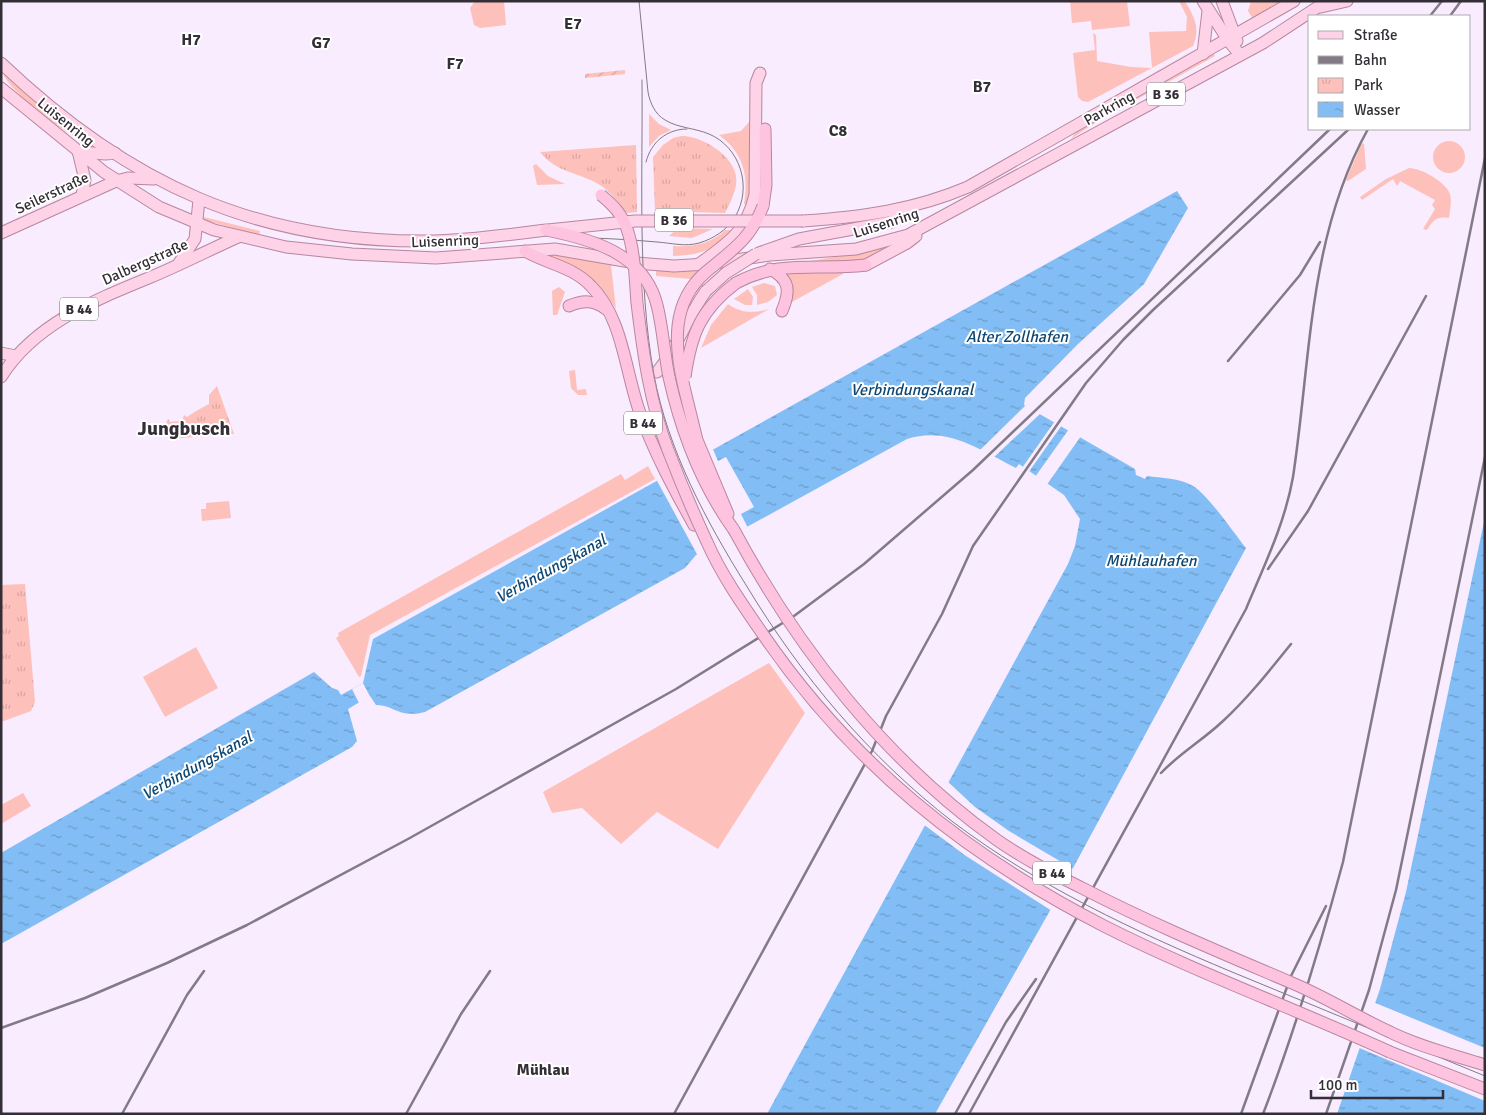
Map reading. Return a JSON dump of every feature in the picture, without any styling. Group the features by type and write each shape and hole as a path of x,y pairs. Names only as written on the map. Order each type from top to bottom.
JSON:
{"highway":[{"path":"734,530 698,440 684,386 676,343 683,302 693,284 746,238 755,209 766,185 765,129"},
{"path":"601,196 616,208 628,231 641,340 654,405 667,447 707,542"},
{"name":"B 44","path":"546,230 582,238 619,253 636,268 648,284 656,302 668,372 681,421 702,477 718,508 734,530 784,615 837,687 896,753 947,800 997,840 1041,867 1136,915 1314,992 1392,1033 1485,1065"},
{"name":"B 44","path":"525,251 567,268 590,284 608,310 617,332 640,414 669,481 756,624 808,696 847,740 884,776 936,819 987,857 1073,909 1148,947 1398,1055 1485,1089"},
{"path":"684,386 690,347 701,319 714,301 736,283 752,274 770,269 796,267 830,269 866,265"},
{"path":"770,269 782,277 788,285 788,297 782,311"},
{"path":"569,306 584,301 592,302 608,310"}],"main road":[{"path":"1222,1 1232,38 1240,55"},
{"name":"Parkring","path":"910,207 933,201 968,186 1232,38 1294,1"},
{"path":"1323,4 1347,1"},
{"name":"Parkring","path":"930,224 1240,55 1281,32 1323,4"},
{"path":"1206,6 1232,38"},
{"path":"1202,54 1206,6"},
{"name":"Luisenring","path":"1,63 44,100 115,153 156,179 199,200 265,222 320,233 374,239 454,240 635,221 782,223 890,216 910,207"},
{"path":"698,265 733,239 755,209 756,91 760,72"},
{"name":"Luisenring","path":"2,87 78,151 116,181 138,195 198,224 238,237 309,250 405,258 444,258 525,251 568,250 636,263 698,265 770,255 856,250 908,235 930,224"},
{"path":"1065,150 1072,128"},
{"path":"82,195 85,180 78,151 101,155 115,153"},
{"name":"B 44","path":"116,181 134,178 156,179"},
{"path":"138,195 140,189 146,183 156,179"},
{"name":"Seilerstraße","path":"1,233 116,181"},
{"path":"178,265 192,243 198,224 199,200"},
{"path":"657,372 682,336 694,308 706,291 739,264 776,246 890,216"},
{"name":"B 36","path":"866,265 907,243 930,224"},
{"name":"Dalbergstraße","path":"1,377 16,356 35,336 76,311 113,291 178,265 238,237"},
{"path":"682,336 684,346 697,359"},
{"path":"1,353 16,356"}],"green space":[{"path":"475,1 504,1 506,25 480,28 474,25 470,8"},
{"path":"1070,1 1127,1 1130,26 1092,30 1091,21 1072,23"},
{"path":"1179,1 1185,1 1194,18 1196,28 1193,46 1152,68 1149,32 1186,31 1187,17"},
{"path":"1251,1 1283,1 1253,19 1248,11"},
{"path":"1093,33 1096,35 1097,61 1131,67 1152,68 1088,102 1082,101 1078,97 1073,53 1095,50"},
{"path":"1192,51 1113,98 1097,106 1190,52"},
{"path":"1213,53 1215,56 1098,121 1071,139 1077,130"},
{"path":"625,70 625,74 585,78 585,74"},
{"path":"3,71 98,147 96,150 74,137 28,102 6,79"},
{"path":"649,114 659,124 671,130 659,136 649,147"},
{"path":"750,121 750,193 748,205 744,204 745,174 739,157 734,149 719,135 741,131"},
{"path":"681,136 699,139 709,144 726,157 732,166 736,175 736,185 725,213 655,211 653,157 663,145 673,138"},
{"path":"1449,141 1455,142 1460,146 1464,151 1464,163 1460,168 1455,172 1449,173 1443,172 1438,168 1434,163 1433,157 1434,151 1438,146 1443,142"},
{"path":"1362,143 1364,144 1366,169 1348,181 1346,180"},
{"path":"636,145 637,212 627,213 611,194 600,185 561,168 540,152"},
{"path":"536,164 548,176 565,184 537,185 533,166"},
{"path":"1409,168 1420,170 1432,176 1448,189 1450,194 1449,218 1436,220 1427,230 1423,229 1435,209 1432,205 1435,200 1400,181 1397,186 1393,179 1362,200 1360,197 1386,179"},
{"path":"204,217 260,231 259,235 204,220"},
{"path":"678,228 713,229 692,238 669,236"},
{"path":"725,230 736,230 708,250 673,256 673,246 701,244 714,239"},
{"path":"884,248 885,250 866,260 811,264 811,261"},
{"path":"550,254 584,258 611,265 616,309 603,290 588,276 571,265 550,256"},
{"path":"656,271 699,271 691,279 656,276"},
{"path":"843,272 843,274 790,303 785,273"},
{"path":"764,283 775,286 777,295 768,302 757,305 757,295 752,287"},
{"path":"559,287 565,292 557,315 553,315 552,291"},
{"path":"748,289 753,297 752,305 745,305 734,299"},
{"path":"728,304 738,310 748,312 769,309 701,348 711,325"},
{"path":"575,370 577,390 586,389 587,395 578,395 571,388 569,371"},
{"path":"217,386 234,434 168,439 165,425 168,419 170,422 182,421 184,415 187,417 209,404 209,395"},
{"path":"648,466 655,479 370,635 361,676 359,677 336,638 339,636 338,633 621,474 625,480"},
{"path":"229,501 231,518 202,521 201,509 206,509 206,503"},
{"path":"25,584 35,702 31,711 1,722 1,585"},
{"path":"196,647 218,688 165,717 143,677"},
{"path":"769,663 805,713 718,849 657,812 621,844 582,808 552,813 543,792"},
{"path":"23,793 31,806 1,824 1,805"}],"water":[{"path":"1177,191 1188,208 1144,284 1078,344 1025,398 1024,405 1135,469 1136,475 1145,479 1147,476 1176,480 1193,486 1213,506 1246,548 1052,907 935,1114 767,1114 1068,564 1075,546 1080,519 1064,495 1019,464 1016,468 977,447 950,438 922,436 907,439 696,555 685,568 425,712 416,714 402,713 382,705 376,705 370,696 348,709 357,741 352,747 1,944 1,853 314,672 332,688 338,690 341,695 363,683 373,639"},
{"path":"1485,517 1485,1114 1337,1114 1380,989 1406,892"}],"pier":[{"path":"1027,404 1041,413 992,459 978,452"},
{"path":"1055,421 1062,425 1028,473 1022,468"},
{"path":"1069,429 1081,436 1046,486 1035,477"},
{"path":"712,447 718,461 726,457 754,507 741,514 748,528 698,556 656,479"},
{"path":"363,683 376,708 370,700 360,705 352,689"},
{"path":"947,781 975,807 1009,831 1075,870 1052,911 966,856 923,824"},
{"path":"1373,1002 1485,1048 1485,1101 1357,1047"}],"tram line":[{"path":"563,237 634,240 683,245 694,244 709,239 724,230 732,222 740,205 743,181 736,158 729,148 709,134 675,125 665,120 658,115 652,104 648,92 639,1"},
{"path":"642,80 642,228 645,303 654,375 660,403 690,484 731,561 767,619 814,683 839,713 865,742 922,797 985,845 1053,887 1088,906 1195,956 1485,1076"},
{"path":"646,162 652,148 661,138 673,131 687,129"}],"railway":[{"path":"1431,15 1442,1"},
{"path":"1451,15 1461,1"},
{"path":"1,1028 85,998 167,963 247,925 408,839 676,689 794,616 864,564 973,470 1329,130"},
{"path":"674,1114 872,751 886,716 942,614 973,546 1086,383 1123,340 1348,130"},
{"path":"969,1114 1246,609 1267,560 1285,511 1293,477 1315,299 1323,255 1334,212 1348,170 1368,130"},
{"path":"1263,1114 1286,1052 1343,862 1485,158"},
{"path":"1228,361 1300,275 1320,242"},
{"path":"1268,569 1308,511 1426,296"},
{"path":"1326,1114 1369,990 1396,890 1485,457"},
{"path":"1161,773 1232,712 1291,644"},
{"path":"1241,1114 1291,976 1326,906"},
{"path":"122,1114 187,995 204,971"},
{"path":"406,1114 461,1014 490,971"},
{"path":"955,1114 1006,1022 1036,979"}],"district":[{"name":"E7","path":"573,24"},
{"name":"H7","path":"191,40"},
{"name":"G7","path":"321,43"},
{"name":"F7","path":"455,64"},
{"name":"B7","path":"982,87"},
{"name":"C8","path":"838,131"},
{"name":"Jungbusch","path":"184,428"},
{"name":"Mühlau","path":"543,1070"}],"water label":[{"name":"Alter Zollhafen","path":"1017,337"},
{"name":"Verbindungskanal","path":"912,390"},
{"name":"Mühlauhafen","path":"1151,561"},
{"name":"Verbindungskanal","path":"551,569"},
{"name":"Verbindungskanal","path":"197,766"}]}
